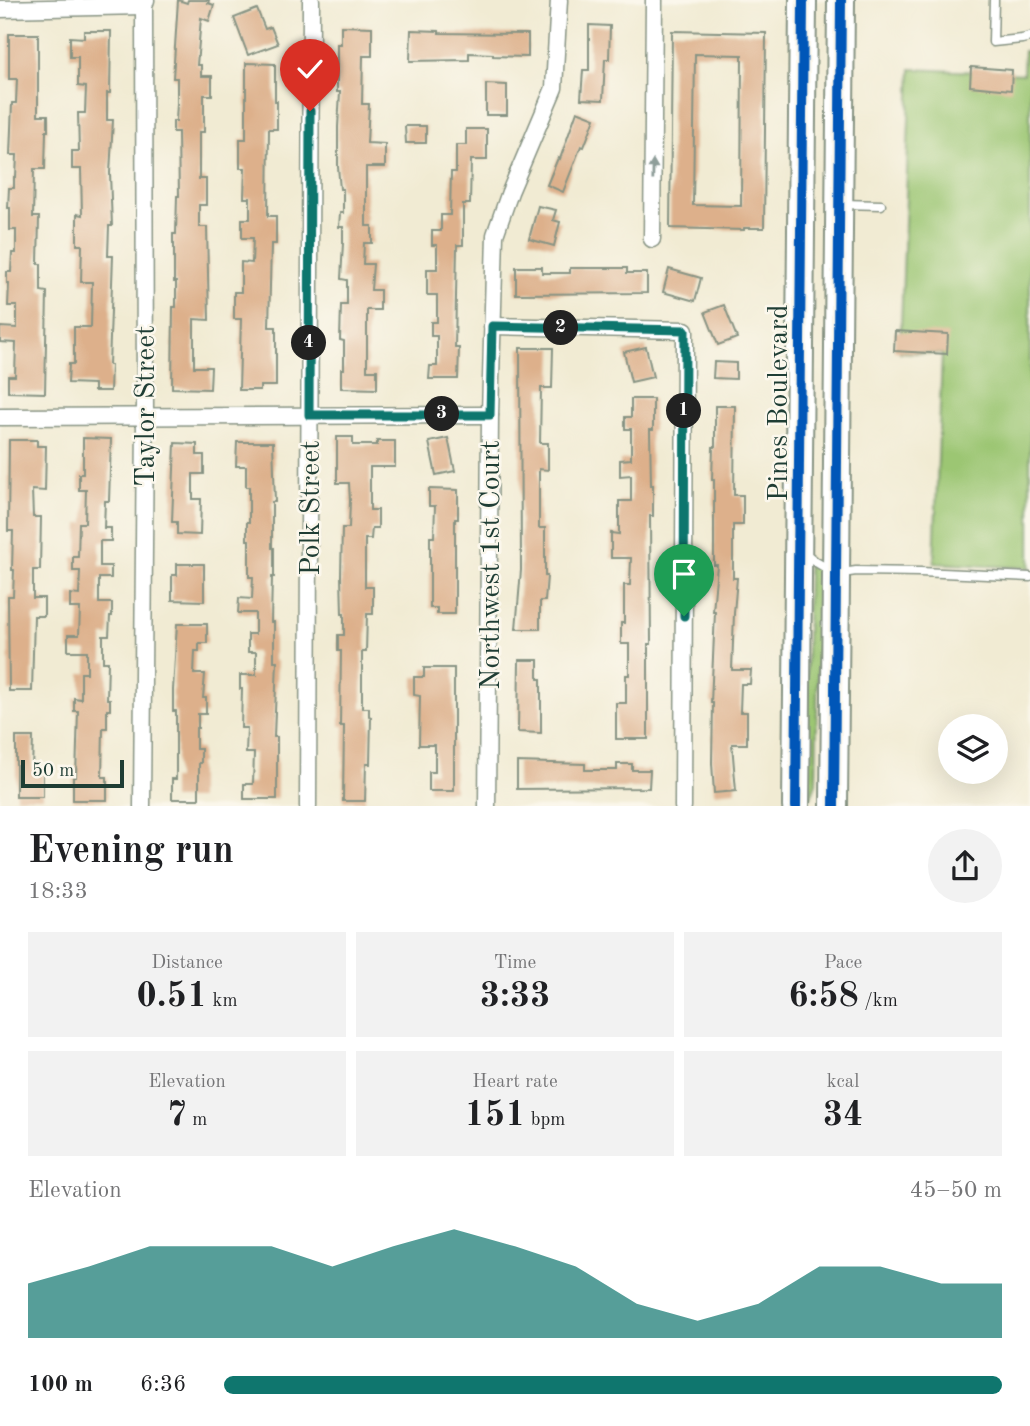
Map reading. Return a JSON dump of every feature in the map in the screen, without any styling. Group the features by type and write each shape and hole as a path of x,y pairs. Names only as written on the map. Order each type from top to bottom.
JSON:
{"highway":[{"name":"Pines Boulevard","path":"796,806 803,0"},
{"path":"834,806 840,0"}],"street":[{"name":"Polk Street","path":"308,806 311,0"},
{"name":"Northwest 1st Court","path":"487,806 490,415 495,235 510,192 554,89 559,0"},
{"path":"652,239 654,0"},
{"path":"0,9 145,3"},
{"name":"Taylor Street","path":"142,806 145,3"},
{"path":"492,326 685,330 683,806"},
{"path":"0,417 490,415"}],"lane":[{"path":"994,0 993,42 1030,37"},
{"path":"839,204 881,205"},
{"path":"798,547 836,574 856,571 1030,577"}],"green space":[{"path":"1024,51 1030,51 1030,568 934,563 942,354 900,352 911,69 1023,74"},
{"path":"808,559 819,574 816,783 811,797 805,796"}],"building":[{"path":"178,0 187,3 188,0 209,0 208,3 214,5 209,21 201,18 197,65 201,65 201,76 212,76 212,95 204,95 204,132 199,132 199,179 206,179 206,205 199,205 199,227 207,227 209,320 194,319 194,367 211,367 210,389 172,388 173,307 176,307 173,234 176,234 179,196 178,132 173,132 177,103 177,78 173,78"},
{"path":"257,9 265,29 271,27 278,44 248,55 234,18"},
{"path":"589,25 610,26 609,59 605,59 603,100 581,99 583,70 589,70"},
{"path":"341,26 372,27 372,56 363,56 362,104 369,104 367,143 385,144 385,167 366,167 366,226 372,226 372,243 364,243 363,264 373,264 371,290 380,290 380,310 367,310 367,370 377,370 377,389 341,388 344,341 340,340 341,305 347,305 347,280 341,279 343,227 339,227 340,213 343,213 343,189 340,189 338,167 340,92 337,92 337,44 341,44"},
{"path":"411,30 528,34 528,57 469,53 469,60 410,61"},
{"path":"84,31 111,31 110,93 107,93 107,120 113,120 110,173 112,226 109,226 108,256 113,256 110,391 94,391 94,384 68,383 69,364 74,364 74,327 91,327 92,282 81,282 82,245 77,245 77,214 82,215 81,169 72,169 72,151 79,151 78,113 85,113 86,87 78,86 78,57 70,57 70,37 84,38"},
{"path":"672,31 766,33 764,228 670,228","holes":["695,54 742,55 741,206 693,205"]},
{"path":"9,34 38,34 38,115 48,115 45,169 34,169 33,217 39,217 38,264 41,264 41,291 47,292 45,393 8,392 8,376 15,376 16,343 0,342 0,327 17,328 17,306 8,306 7,283 7,272 11,272 12,253 16,253 16,230 10,230 8,208 9,188 14,188 16,177 17,155 10,155 12,103 16,103 17,79 9,79"},
{"path":"246,63 275,64 277,101 277,129 269,129 268,216 276,216 276,244 271,244 269,327 276,327 276,386 260,386 260,390 239,390 241,319 234,319 234,292 241,292 241,262 252,263 253,238 242,238 242,219 250,219 250,198 244,198 245,168 240,168 240,139 246,139"},
{"path":"971,67 1012,70 1011,90 970,86"},
{"path":"486,84 507,85 507,115 486,115"},
{"path":"577,111 595,118 563,192 547,185 558,158 560,159"},
{"path":"405,126 426,126 426,143 406,143"},
{"path":"466,129 487,129 487,160 471,160 470,204 463,204 463,245 457,245 455,348 459,348 458,379 429,379 430,366 437,366 437,336 431,336 431,322 437,322 437,295 427,295 427,269 437,269 437,245 432,245 432,231 441,231 441,215 450,215 451,172 456,172 456,145 466,145"},
{"path":"538,206 556,210 553,220 560,222 554,246 529,239"},
{"path":"516,267 542,267 542,273 570,273 570,268 627,268 627,273 647,273 647,293 516,294"},
{"path":"669,269 701,278 695,301 663,292"},
{"path":"724,305 737,338 718,345 705,312"},
{"path":"895,331 948,334 947,354 894,351"},
{"path":"646,347 653,377 631,382 624,352"},
{"path":"520,348 553,348 552,388 541,388 540,443 548,443 548,470 539,469 539,528 545,528 547,576 545,601 540,601 540,629 516,629 521,570"},
{"path":"714,362 736,363 736,379 713,378"},
{"path":"631,399 653,399 653,430 650,430 653,516 650,516 651,644 648,644 648,739 616,739 616,703 626,703 626,675 629,675 629,644 621,644 621,623 624,623 624,585 630,585 631,558 611,558 611,533 619,534 619,501 631,501 631,475 620,476 620,460 631,459 631,429 625,429 625,417 631,417"},
{"path":"715,406 735,406 734,495 743,495 743,525 733,525 733,578 737,578 732,670 751,670 750,684 741,684 740,712 747,712 747,744 732,744 736,791 714,793 711,703 717,565 714,565 712,480"},
{"path":"337,437 353,437 353,445 377,445 377,441 395,441 395,467 370,467 370,510 378,510 378,528 372,528 371,539 365,539 365,587 373,587 373,614 367,614 366,652 362,652 362,708 369,708 371,717 370,764 366,764 365,801 343,801 344,726 340,726 341,651 338,651 338,635 344,635 342,528 349,528 350,501 349,483 337,483"},
{"path":"83,438 111,439 109,501 105,501 104,528 111,528 111,541 100,541 100,566 111,566 111,578 99,578 99,603 112,603 109,636 103,636 103,662 108,662 107,699 110,699 107,728 103,728 102,777 107,777 107,800 73,800 78,711 74,711 74,698 81,699 81,673 87,673 87,651 68,651 68,635 79,635 80,608 70,608 70,594 79,595 80,571 73,571 73,557 78,557 79,523 85,523 86,490 79,490 79,474 83,474"},
{"path":"448,438 455,471 436,475 429,442"},
{"path":"9,440 37,440 37,446 46,446 45,491 32,490 33,517 41,517 40,570 33,570 33,598 44,598 44,616 34,616 32,691 9,691 8,596 13,596 14,570 13,531 8,531"},
{"path":"237,442 273,442 275,502 272,502 274,577 271,622 274,622 274,661 277,661 274,737 277,737 277,799 244,799 244,784 253,784 254,753 246,753 247,728 241,728 240,675 256,675 256,652 248,652 248,634 255,634 255,613 238,613 239,598 252,599 253,577 249,577 247,540 249,487 246,487 246,466 236,466"},
{"path":"175,443 197,444 197,455 204,455 204,474 193,474 193,499 201,499 200,535 177,534 177,522 172,522"},
{"path":"429,489 458,490 458,519 455,519 455,614 437,614 437,608 430,608 430,537 434,537 435,506 429,506"},
{"path":"177,564 204,564 204,601 172,600 172,575 177,575"},
{"path":"177,624 207,624 207,643 199,643 199,651 195,651 194,674 205,674 203,698 206,698 206,714 198,714 196,728 196,749 201,749 199,799 172,799 172,779 176,779 176,711 173,711 173,690"},
{"path":"519,660 538,660 538,679 541,679 541,733 518,732"},
{"path":"424,668 454,668 454,791 429,791 429,772 435,772 435,745 419,745 420,696 414,695 414,677 424,677"},
{"path":"16,737 33,737 32,771 43,771 43,797 16,797"},
{"path":"517,762 585,764 585,770 617,770 617,764 632,764 632,770 650,770 649,788 517,789"}],"cycle path":[{"path":"796,806 803,0"},
{"path":"834,806 841,0"}],"route":[{"path":"310,111 309,415 490,415 492,326 685,330 684,616"}]}
